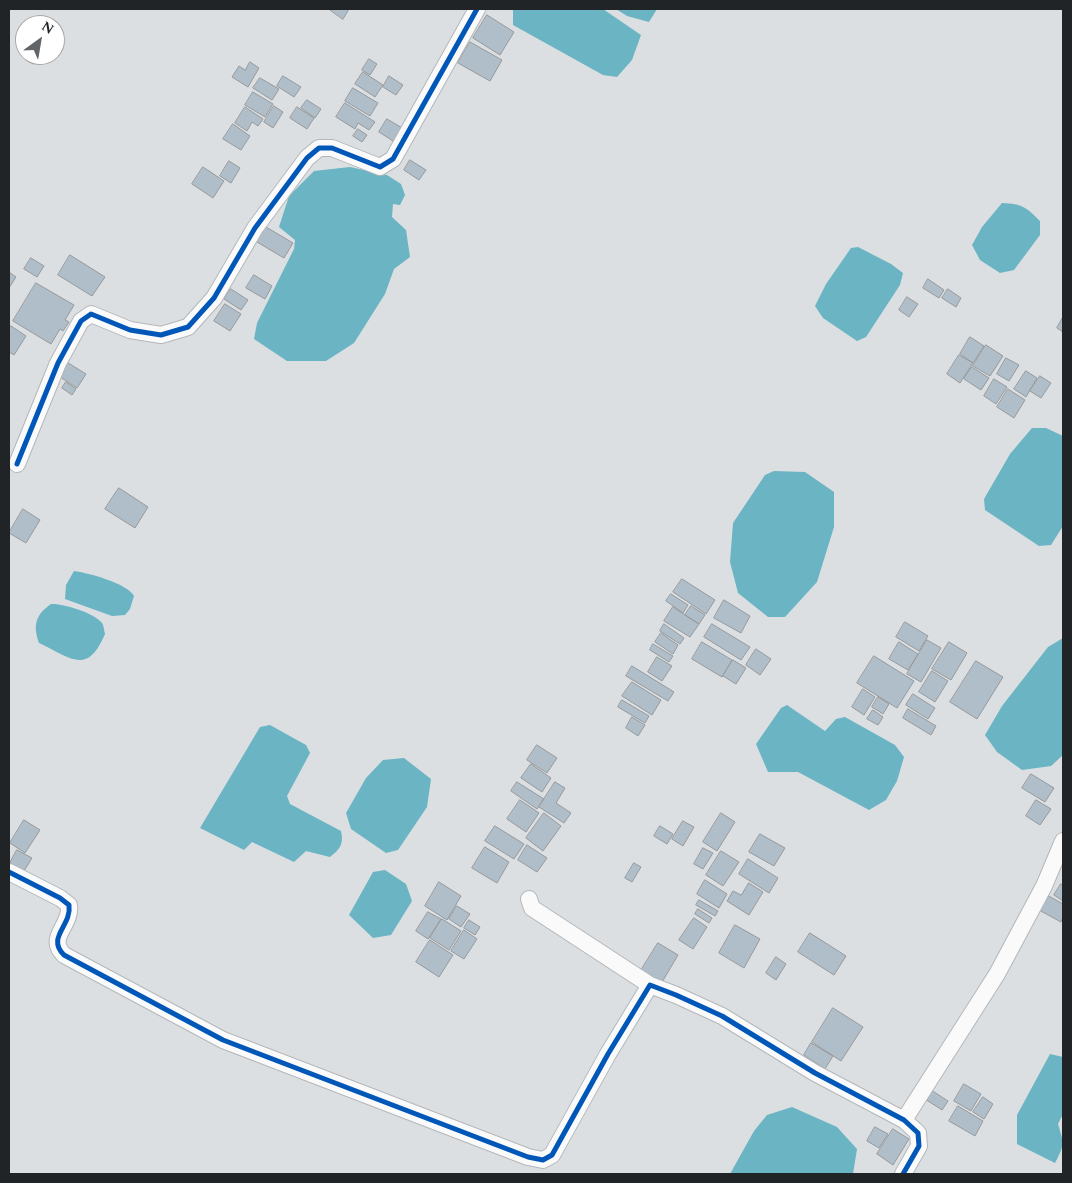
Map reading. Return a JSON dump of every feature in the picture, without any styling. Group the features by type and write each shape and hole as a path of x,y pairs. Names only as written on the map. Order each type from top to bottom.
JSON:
{"street":[{"path":"17,464 58,363 81,321 91,314 130,330 161,335 188,327 214,298 255,228 307,158 319,148 332,148 380,167 393,159 477,9"},
{"path":"904,1120 997,974 1044,886 1063,841"},
{"path":"9,872 60,898 69,905 70,912 56,942 57,948 64,955 223,1040 528,1157 543,1160 552,1155 608,1054 650,985"},
{"path":"529,899 532,908 650,985 722,1016 815,1073 904,1120 918,1132 919,1146 903,1174"}],"water":[{"path":"513,9 603,9 641,35 632,60 617,77 603,75 513,25"},
{"path":"616,9 657,9 649,22 627,16"},
{"path":"350,167 387,175 401,184 405,195 400,205 393,204 392,217 406,230 410,257 394,269 385,294 354,343 326,361 287,361 254,339 257,323 294,249 295,240 279,227 289,196 314,171"},
{"path":"1002,203 1020,205 1031,212 1040,221 1040,235 1014,270 1000,273 980,260 972,245 982,227"},
{"path":"858,247 891,264 903,273 900,285 866,337 857,341 823,318 815,306 826,284 851,248"},
{"path":"1032,428 1046,428 1063,436 1063,526 1051,545 1039,546 985,510 984,499 1010,454"},
{"path":"774,471 805,472 834,492 834,527 817,582 785,617 768,617 738,593 730,562 733,523 765,475"},
{"path":"74,571 97,576 130,591 134,596 130,609 125,615 112,616 65,599 66,585"},
{"path":"51,604 78,609 93,616 102,623 105,634 92,655 85,659 77,660 39,643 36,631 37,621 42,612"},
{"path":"1063,638 1063,755 1051,766 1022,770 997,752 985,735 1002,706 1048,647"},
{"path":"787,705 825,731 836,719 845,717 895,745 904,757 897,781 886,800 869,810 798,772 768,772 756,744 781,708"},
{"path":"270,725 306,745 310,753 287,796 290,804 341,831 342,839 340,846 330,857 306,851 294,862 252,842 244,850 200,828 260,727"},
{"path":"404,758 431,779 427,807 398,850 386,853 351,829 346,813 366,778 383,760"},
{"path":"385,870 406,884 412,901 391,935 373,938 349,915 373,872"},
{"path":"1050,1054 1063,1057 1063,1114 1058,1124 1062,1144 1061,1152 1055,1163 1017,1144 1017,1115"},
{"path":"792,1107 837,1127 857,1149 853,1174 730,1174 754,1131 767,1115"}],"building":[{"path":"329,9 349,9 343,19"},
{"path":"487,15 514,32 500,55 473,38"},
{"path":"470,42 502,60 490,81 458,63"},
{"path":"369,59 377,64 370,75 362,70"},
{"path":"250,62 259,68 248,87 232,77 239,66 245,70"},
{"path":"363,72 383,85 375,97 355,84"},
{"path":"283,76 301,87 294,97 277,86"},
{"path":"389,76 403,85 396,95 383,87"},
{"path":"260,78 279,89 272,100 253,88"},
{"path":"353,88 378,103 370,116 345,101"},
{"path":"253,92 273,104 265,117 245,105"},
{"path":"307,100 321,109 315,118 301,108"},
{"path":"345,103 375,122 369,130 358,123 355,129 336,117"},
{"path":"274,106 283,112 273,128 264,122"},
{"path":"245,107 263,119 258,126 252,122 247,131 235,123"},
{"path":"297,107 314,118 307,129 290,118"},
{"path":"387,119 404,129 396,143 379,132"},
{"path":"233,124 250,136 241,150 223,139"},
{"path":"358,129 367,135 362,142 353,136"},
{"path":"410,160 426,170 419,180 404,170"},
{"path":"229,161 240,168 231,183 220,176"},
{"path":"203,167 224,181 213,198 192,184"},
{"path":"266,227 293,243 284,258 257,242"},
{"path":"70,255 105,277 92,296 58,275"},
{"path":"31,258 44,266 37,277 24,269"},
{"path":"9,272 16,277 9,288"},
{"path":"254,275 272,286 265,299 246,288"},
{"path":"928,279 944,290 939,298 923,288"},
{"path":"36,283 74,305 65,320 69,322 63,331 60,329 51,344 13,321"},
{"path":"231,289 248,300 241,310 224,299"},
{"path":"948,289 961,298 956,307 942,298"},
{"path":"907,297 918,304 909,317 899,310"},
{"path":"225,304 241,314 230,331 214,321"},
{"path":"1063,317 1063,332 1057,328"},
{"path":"11,326 26,336 14,355 9,352 9,329"},
{"path":"970,337 984,346 973,363 960,354"},
{"path":"986,345 1003,356 990,376 973,366"},
{"path":"959,355 973,363 960,383 947,374"},
{"path":"1006,358 1019,365 1009,381 997,374"},
{"path":"65,361 86,374 77,388 57,375"},
{"path":"972,367 989,378 981,390 964,379"},
{"path":"1026,371 1037,378 1026,397 1014,389"},
{"path":"1040,376 1051,383 1041,398 1030,391"},
{"path":"994,379 1007,387 996,404 984,396"},
{"path":"66,382 76,389 72,395 62,388"},
{"path":"1008,389 1025,400 1014,418 997,407"},
{"path":"119,488 148,507 135,528 105,509"},
{"path":"23,509 40,520 26,543 9,533"},
{"path":"682,579 715,600 706,614 673,592"},
{"path":"671,594 688,605 683,613 666,601"},
{"path":"724,600 750,616 741,633 714,618"},
{"path":"691,606 705,615 699,624 685,615"},
{"path":"673,607 699,624 690,637 664,621"},
{"path":"905,622 928,636 919,651 896,637"},
{"path":"664,624 684,638 680,644 660,631"},
{"path":"712,624 750,647 741,660 704,637"},
{"path":"661,633 678,645 673,654 655,642"},
{"path":"927,640 941,648 921,682 907,674"},
{"path":"702,642 732,660 722,677 692,659"},
{"path":"899,642 918,654 908,670 889,659"},
{"path":"949,642 967,653 951,680 932,669"},
{"path":"653,644 673,656 669,662 650,650"},
{"path":"756,649 771,659 760,675 746,665"},
{"path":"874,656 914,681 897,708 857,683"},
{"path":"657,657 672,666 662,681 648,672"},
{"path":"733,660 746,668 736,684 723,676"},
{"path":"976,661 1003,677 977,719 950,702"},
{"path":"632,666 674,692 668,701 626,676"},
{"path":"932,671 948,681 935,702 919,692"},
{"path":"632,682 661,700 652,715 622,696"},
{"path":"863,689 875,697 864,715 852,707"},
{"path":"913,694 935,708 928,719 906,705"},
{"path":"878,697 889,704 883,714 872,707"},
{"path":"622,700 649,716 645,723 618,707"},
{"path":"908,709 936,726 931,735 903,718"},
{"path":"873,710 883,717 878,725 867,719"},
{"path":"632,717 645,725 638,736 626,728"},
{"path":"537,745 557,758 547,773 527,760"},
{"path":"531,764 551,778 542,792 521,778"},
{"path":"1031,774 1054,788 1045,802 1022,788"},
{"path":"517,782 544,799 537,809 511,791"},
{"path":"555,782 565,788 556,803 571,813 564,823 539,807"},
{"path":"520,800 539,813 526,832 507,819"},
{"path":"1036,800 1051,809 1040,825 1026,816"},
{"path":"544,813 561,826 543,851 526,838"},
{"path":"721,813 735,822 717,851 703,842"},
{"path":"24,820 40,830 25,853 10,843"},
{"path":"683,821 694,827 683,846 672,839"},
{"path":"495,826 524,844 514,859 485,841"},
{"path":"660,826 673,834 667,844 654,836"},
{"path":"760,834 785,848 774,866 749,852"},
{"path":"527,845 547,858 537,872 518,860"},
{"path":"485,847 509,862 497,883 472,868"},
{"path":"703,848 713,853 703,869 694,864"},
{"path":"17,850 32,858 24,871 10,863"},
{"path":"721,851 739,862 723,886 706,875"},
{"path":"748,859 778,878 769,893 739,874"},
{"path":"634,863 641,867 632,882 625,878"},
{"path":"705,880 727,894 719,908 697,894"},
{"path":"439,882 461,896 447,920 425,906"},
{"path":"749,883 763,892 749,915 727,901 733,891 741,895"},
{"path":"1061,884 1063,886 1063,901 1054,895"},
{"path":"1047,895 1063,904 1061,922 1039,910"},
{"path":"699,900 718,911 715,916 696,905"},
{"path":"457,906 470,914 461,927 449,919"},
{"path":"698,909 712,918 709,923 695,914"},
{"path":"428,912 441,919 428,939 416,931"},
{"path":"694,918 707,927 693,949 679,940"},
{"path":"442,919 461,931 449,950 430,938"},
{"path":"469,920 480,927 475,935 464,928"},
{"path":"735,925 760,939 744,968 719,953"},
{"path":"464,930 477,939 464,959 451,951"},
{"path":"810,933 846,956 834,975 798,952"},
{"path":"430,940 453,955 439,977 416,962"},
{"path":"658,943 678,955 661,984 640,972"},
{"path":"776,957 786,964 776,980 766,973"},
{"path":"833,1008 863,1027 841,1061 812,1042"},
{"path":"811,1043 833,1056 825,1069 804,1055"},
{"path":"964,1084 981,1094 971,1111 954,1101"},
{"path":"931,1090 948,1101 942,1110 925,1099"},
{"path":"983,1097 993,1104 984,1119 973,1112"},
{"path":"958,1106 983,1121 975,1136 949,1121"},
{"path":"875,1127 888,1134 879,1148 867,1141"},
{"path":"893,1129 909,1139 893,1165 877,1154"}],"cycle path":[{"path":"17,464 58,363 81,321 91,314 130,330 161,335 188,327 214,298 255,228 307,158 319,148 332,148 380,167 393,159 477,9"},
{"path":"9,872 60,898 69,905 67,919 58,937 59,949 64,955 223,1040 528,1157 543,1160 552,1155 608,1054 650,985 722,1016 815,1073 904,1120 918,1133 919,1146 903,1174"}]}
